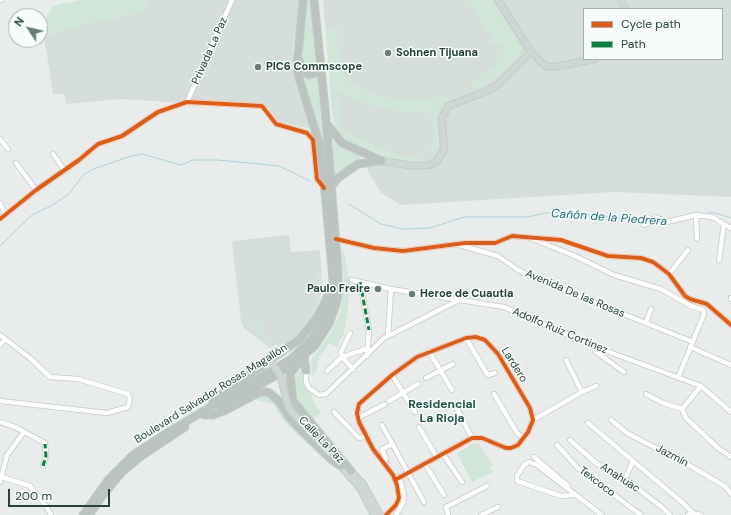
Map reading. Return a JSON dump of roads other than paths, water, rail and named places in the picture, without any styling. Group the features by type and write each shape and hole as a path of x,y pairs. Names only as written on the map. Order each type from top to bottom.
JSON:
{"highway":[{"name":"Boulevard Salvador Rosas Magallón","path":"89,515 113,482 131,464 204,415 275,376 304,356 314,347 325,332 336,305 339,283 336,239 328,188 319,143 299,78 297,54 303,0"},
{"name":"Boulevard Salvador Rosas Magallón","path":"83,515 108,480 125,462 146,446 291,359 307,346 326,316 333,280 326,124 314,0"},
{"path":"297,54 303,70 307,75 316,73 321,62"},
{"path":"326,124 340,141 382,161"},
{"path":"328,188 338,178 358,164 382,161"},
{"path":"196,415 229,388 272,362 300,338 322,308 333,280"},
{"path":"304,356 297,366 291,371 289,378 293,401 351,471"},
{"path":"304,356 306,372"},
{"path":"297,366 301,366 306,372"},
{"path":"204,415 212,415 224,411 260,392 268,392 278,400 303,432 332,460 341,466"}],"main road":[{"path":"498,0 531,52 541,63 550,67 589,60"},
{"path":"382,161 415,166 429,165 436,162 444,150 442,118 448,106 485,92 496,86 531,52"},
{"name":"Calle La Paz","path":"272,362 283,378 289,401 294,410 366,489 380,515"},
{"name":"Calle La Paz","path":"331,452 360,488 374,515"}],"street":[{"name":"Privada La Paz","path":"187,102 232,0"},
{"path":"0,219 36,190 65,171 102,142 122,136 158,112 187,102 262,106 276,124 307,133 313,140 318,179 328,188"},
{"path":"0,139 8,149"},
{"path":"53,154 65,171"},
{"path":"16,163 36,190"},
{"path":"0,203 6,214"},
{"path":"696,215 697,239"},
{"path":"644,225 649,223 655,216 667,222 696,215 712,217 731,228"},
{"path":"719,260 724,224"},
{"path":"336,239 392,251 419,250 465,243 495,243 512,236 560,240 608,256 647,260 669,274 685,296 707,304 731,325"},
{"path":"527,237 574,256 614,275 661,289 691,306 698,307 702,310 704,314 678,378"},
{"name":"Avenida De las Rosas","path":"459,245 498,256 534,278 693,342"},
{"path":"669,274 688,250"},
{"name":"Adolfo Ruiz Cortinez","path":"352,280 391,289 504,307 593,346 701,386 731,412"},
{"path":"360,282 369,330 366,349 367,356"},
{"path":"388,336 391,289"},
{"path":"306,372 307,385 321,396 329,392 367,356 381,340 459,300"},
{"path":"646,323 651,309"},
{"path":"350,333 341,349 342,357 353,369"},
{"path":"0,335 30,358 50,377 78,379 128,394 130,399 128,407 105,413 0,401"},
{"name":"Lardero","path":"358,418 357,408 361,400 393,377 411,360 430,354 466,338 476,337 485,340 498,354 530,408 533,420"},
{"path":"466,338 487,374 495,373"},
{"path":"0,349 2,347 0,345 5,339"},
{"path":"593,346 596,352 624,372"},
{"path":"690,347 731,364"},
{"path":"327,371 342,357 366,349"},
{"path":"430,354 452,390"},
{"path":"566,360 582,392"},
{"path":"426,378 453,364"},
{"path":"393,377 415,412"},
{"path":"396,515 404,496 396,478 384,464 358,418 418,384"},
{"path":"396,478 408,474 472,438 482,438 506,448 518,445 524,438 533,420 582,392 596,386"},
{"path":"682,409 701,386"},
{"path":"494,394 517,433 524,438"},
{"path":"646,394 663,403 682,409 686,418 718,448 731,457"},
{"path":"455,405 472,438"},
{"path":"334,412 357,435 362,438 367,436"},
{"name":"Jazmín","path":"611,420 627,433 692,467 726,487 731,494"},
{"path":"0,422 24,432 45,444 46,456 43,466"},
{"path":"588,423 684,503 692,514 701,515"},
{"path":"382,425 391,445 424,502"},
{"path":"419,427 437,458"},
{"path":"0,482 8,455 24,432"},
{"name":"Anahuac","path":"570,440 596,463 625,479 670,515"},
{"path":"384,464 386,459 382,449 391,445"},
{"name":"Texcoco","path":"557,445 578,468 641,515"},
{"path":"443,454 462,482"},
{"path":"534,457 568,486 574,494"},
{"path":"625,479 633,461"},
{"path":"574,494 561,496 517,481 519,470 529,462 538,465 602,515"},
{"path":"425,464 444,495"},
{"path":"2,476 30,486 46,506 51,515"},
{"path":"448,515 446,509 448,506 487,486"},
{"path":"386,515 399,507"},
{"path":"482,515 498,507"}],"waterway":[{"name":"Cañón de la Piedrera","path":"0,246 32,215 51,206 69,194 84,174 93,169 128,157 142,154 181,165 193,160 218,160 279,166 310,181"},
{"name":"Cañón de la Piedrera","path":"349,204 381,224 402,229 430,228 464,217 528,217 545,213 564,212 649,221"},
{"name":"Cañón de la Piedrera","path":"705,214 712,212 731,218"},
{"name":"Cañón de la Piedrera","path":"674,223 689,219"},
{"name":"Cañón de la Piedrera","path":"654,221 661,222"}],"place":[{"name":"Sohnen Tijuana","path":"388,53"},
{"name":"PIC6 Commscope","path":"258,67"},
{"name":"Paulo Freire","path":"378,289"},
{"name":"Heroe de Cuautla","path":"412,294"}],"district":[{"name":"Residencial La Rioja","path":"442,412"}]}
